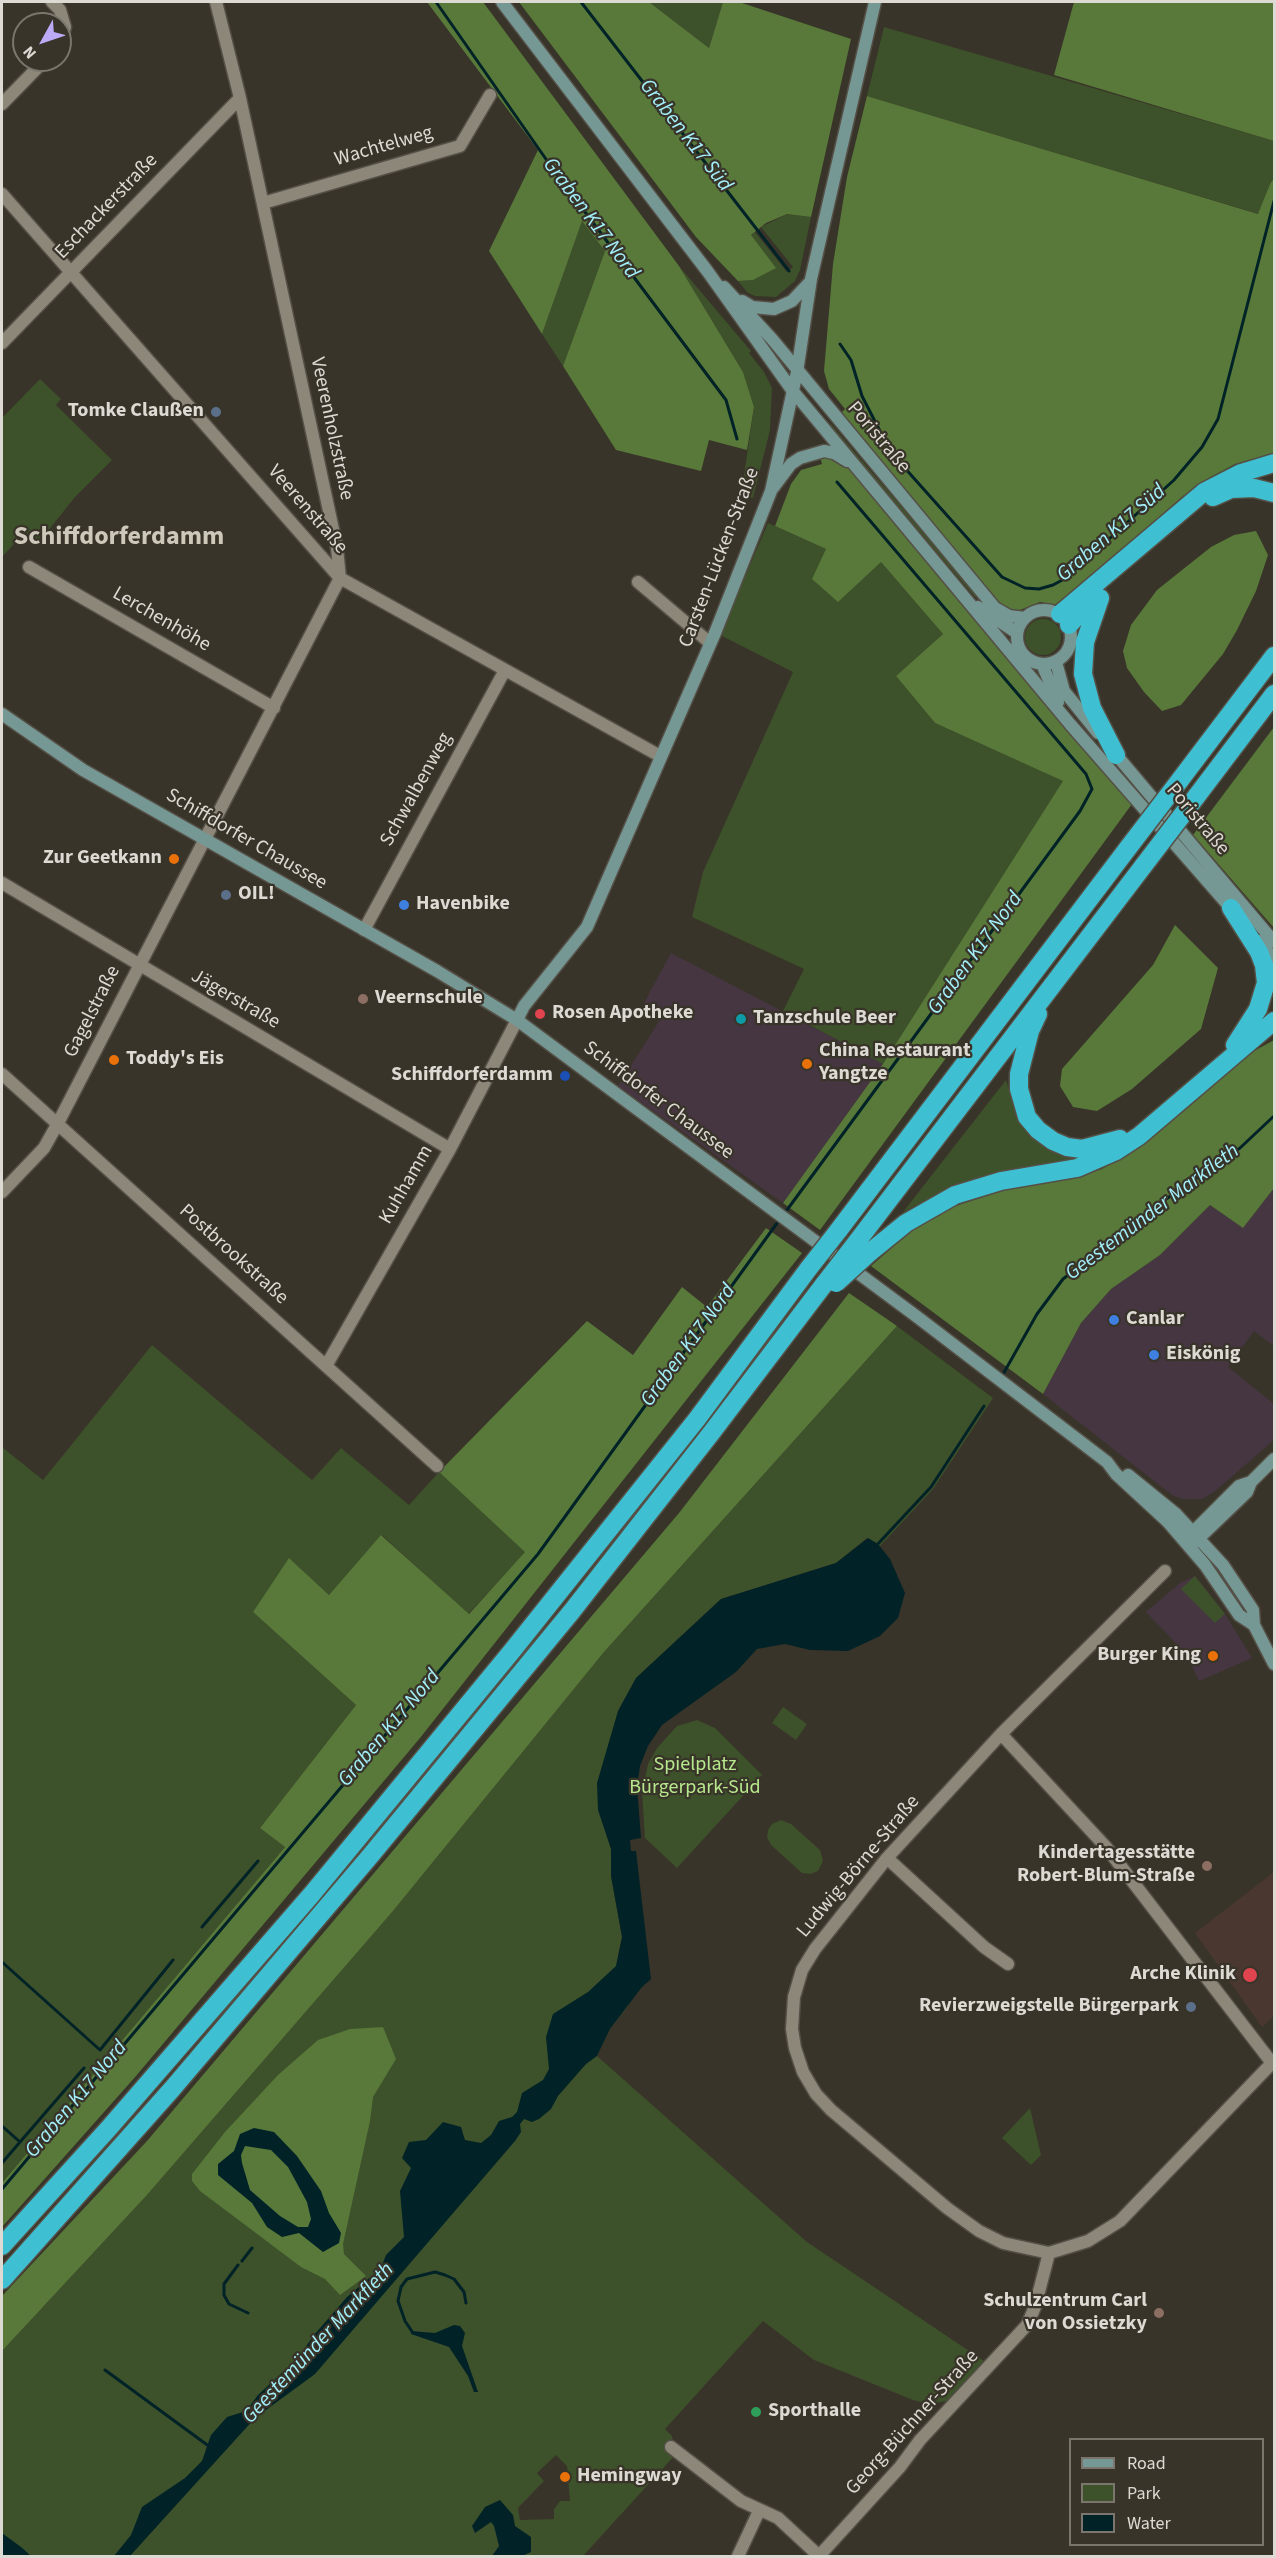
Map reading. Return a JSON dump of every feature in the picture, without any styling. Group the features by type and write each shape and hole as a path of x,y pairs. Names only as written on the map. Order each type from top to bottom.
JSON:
{"highway":[{"path":"1065,620 1204,492 1241,473 1275,463"},
{"path":"1065,620 1192,511 1213,496 1231,489 1254,488 1275,493"},
{"path":"1107,583 1085,642 1083,674 1092,708 1116,755"},
{"path":"1258,678 1275,650"},
{"path":"2,2246 109,2128 312,1894 512,1651 682,1437 1275,656"},
{"path":"2,2280 172,2089 371,1855 572,1611 777,1348 862,1248 1053,983 1275,694"},
{"path":"1232,908 1264,965 1266,983 1258,1009 1241,1044"},
{"path":"1053,983 1030,1030 1023,1053 1019,1089 1027,1117 1038,1130 1053,1141 1067,1147 1082,1149 1109,1144 1124,1137 1241,1044 1275,1021"},
{"path":"862,1248 955,1195 1001,1181 1077,1168 1116,1151 1155,1123 1241,1044 1275,1005"},
{"path":"1241,1044 1275,1034"}],"main road":[{"name":"Poristraße","path":"502,2 708,272 792,390 1070,724 1275,960"},
{"name":"Carsten-Lücken-Straße","path":"517,1020 524,1006 587,927 710,643 771,491 797,372 811,279 875,2"},
{"name":"Poristraße","path":"708,272 736,297 995,608 1009,616 1025,618 1038,610 1065,620"},
{"path":"736,297 752,307 774,309 792,301 803,292 811,279"},
{"path":"771,491 791,464 816,453 834,453 857,468"},
{"name":"Poristraße","path":"961,595 1017,633 1023,654 1042,664 1052,692 1070,724"},
{"path":"1017,633 1025,618"},
{"path":"1042,664 1056,662 1063,657 1071,642 1065,620"},
{"name":"Poristraße","path":"1056,662 1064,691 1275,942"},
{"name":"Schiffdorfer Chaussee","path":"2,714 89,774 490,1002 916,1316 1112,1466 1116,1474 1167,1522 1191,1539 1239,1616 1254,1625 1275,1664"},
{"path":"1191,1539 1239,1486 1251,1482 1275,1459"}],"street":[{"name":"Veerenholzstraße","path":"216,2 240,98 337,548 340,578"},
{"path":"2,104 33,72"},
{"name":"Wachtelweg","path":"262,203 460,146 490,95"},
{"name":"Eschackerstraße","path":"2,343 240,98"},
{"name":"Veerenstraße","path":"2,194 340,578 660,756"},
{"name":"Lerchenhöhe","path":"29,567 274,708"},
{"path":"205,839 340,578"},
{"path":"638,582 710,643"},
{"name":"Schwalbenweg","path":"364,930 505,670"},
{"name":"Gagelstraße","path":"2,1192 44,1148 205,839"},
{"name":"Jägerstraße","path":"2,883 138,966 450,1149"},
{"name":"Kuhhamm","path":"326,1366 450,1149 517,1020"},
{"name":"Postbrookstraße","path":"2,1074 437,1466"},
{"name":"Ludwig-Börne-Straße","path":"1049,2253 1003,2243 958,2216 831,2110 816,2094 803,2072 795,2048 792,2020 794,1997 802,1970 848,1905 887,1858 1001,1734 1165,1571"},
{"path":"1001,1734 1106,1847 1273,2062 1120,2221 1088,2241 1049,2253"},
{"path":"887,1858 984,1947 1008,1964"},
{"name":"Georg-Büchner-Straße","path":"671,2447 741,2501 778,2518 819,2556 900,2467 920,2440 1027,2325 1035,2307 1049,2253"},
{"path":"738,2556 759,2511"}],"shaded area":[{"path":"671,953 883,1064 783,1203 618,1086 663,1015 643,1005"},
{"path":"1274,1188 1274,1346 1254,1331 1228,1367 1274,1404 1274,1440 1214,1492 1202,1499 1182,1499 1172,1495 1043,1394 1081,1323 1111,1289 1160,1255 1210,1205 1243,1228"},
{"path":"1195,1576 1225,1614 1252,1658 1199,1681 1186,1654 1146,1612 1180,1583"},
{"name":"Arche Klinik","path":"1274,1872 1274,2016 1262,2027 1195,1933"}],"green space":[{"path":"427,2 483,2 679,266 743,372 754,407 747,450 709,440 701,471 616,450 563,366 605,251 582,221 542,334 489,251 538,150"},
{"path":"519,2 649,2 709,48 723,2 739,2 851,39 811,217 787,214 766,223 751,235 776,268 753,280 738,281 696,237"},
{"path":"649,2 723,2 709,48"},
{"path":"1074,2 1274,2 1274,141 1054,75"},
{"path":"884,27 1274,141 1274,178 1259,214 867,96"},
{"path":"867,96 1258,214 1274,178 1274,454 1235,464 1183,496 1059,605 1040,602 1020,610 1009,609 1000,604 840,414 845,409 829,389 824,371 833,264 847,177"},
{"path":"787,214 811,217 800,270 795,281 776,297 755,296 748,293 738,281 753,280 751,236 755,232 787,272 793,267 761,227"},
{"path":"582,220 605,251 563,366 542,334"},
{"path":"679,266 751,351 749,353 764,372 772,388 770,430 753,498 741,496 754,407 743,372"},
{"path":"40,379 61,399 56,405 112,460 75,497 36,546 23,534 2,557 2,418"},
{"path":"831,424 988,606 974,596 829,426"},
{"path":"820,456 838,460 853,470 1132,804 820,1230 783,1203 883,1064 1063,781 935,723 896,676 943,634 881,562 838,602 812,579 826,549 775,526 791,484 801,470 822,464"},
{"path":"768,523 826,549 881,562 943,634 896,676 935,723 1064,781 883,1064 783,1011 804,969 692,917 703,872 793,672 720,635"},
{"path":"1256,531 1268,555 1256,591 1237,630 1223,654 1181,705 1162,711 1144,692 1127,668 1123,651 1131,625 1157,590 1211,547 1234,535"},
{"path":"1043,619 1056,624 1061,637 1056,650 1043,655 1030,650 1025,637 1030,624"},
{"path":"1274,727 1274,928 1193,835"},
{"path":"1175,925 1218,968 1201,1029 1132,1089 1097,1111 1073,1107 1060,1086 1062,1069 1153,965"},
{"path":"1274,1040 1274,1188 1243,1228 1210,1205 1160,1255 1111,1289 1081,1323 1043,1394 871,1266 917,1226 943,1210 1005,1190 1077,1177 1102,1169 1163,1128 1254,1051"},
{"path":"1006,1080 1018,1117 1059,1153 1077,1158 948,1189 903,1212"},
{"path":"766,1228 802,1253 420,1738 136,2076 2,2227 2,2183 285,1847 260,1828 356,1705 253,1612 289,1558 329,1595 381,1535 469,1614 525,1552 439,1472 587,1321 633,1355 682,1287 707,1307"},
{"path":"849,1293 897,1326 604,1652 393,1911 147,2195 2,2351 2,2296 147,2141 679,1513"},
{"path":"897,1326 993,1398 933,1489 880,1546 867,1538 836,1563 721,1599 636,1678 618,1711 607,1835 611,1849 611,1876 622,1937 616,1966 628,2006 610,2029 597,2056 807,2242 984,2361 947,2401 929,2404 913,2400 814,2360 763,2321 665,2429 672,2436 676,2454 583,2556 2,2556 2,2351 147,2195 393,1911 604,1652","holes":["556,2455 567,2466 570,2501 560,2501 554,2509 554,2519 520,2520 518,2508 544,2481 537,2473"]},
{"path":"152,1345 312,1480 341,1448 409,1505 439,1472 526,1552 468,1614 382,1535 329,1595 290,1559 253,1612 356,1705 260,1828 285,1847 2,2183 2,1447 43,1480"},
{"path":"1195,1576 1225,1614 1215,1623 1181,1589"},
{"path":"783,1707 807,1724 796,1740 772,1723"},
{"name":"Spielplatz Bürgerpark-Süd","path":"697,1720 715,1728 762,1775 677,1868 645,1838 642,1792 648,1764 657,1748 677,1726"},
{"path":"781,1820 791,1824 820,1850 823,1861 818,1871 811,1874 802,1873 771,1845 767,1837 768,1830 772,1824"},
{"path":"383,2027 396,2059 373,2097 370,2121 343,2244 344,2254 366,2276 340,2295 325,2279 301,2267 200,2191 192,2181 192,2174 225,2132 278,2075 318,2040 350,2029"},
{"path":"1030,2108 1041,2155 1031,2165 1002,2138"}],"water":[{"path":"868,1538 878,1544 890,1559 905,1593 898,1618 880,1636 848,1651 810,1650 785,1644 757,1649 736,1672 662,1725 648,1746 640,1766 637,1787 641,1838 630,1840 631,1851 636,1851 651,1979 642,1987 610,2029 597,2056 586,2064 558,2096 551,2109 532,2122 524,2119 520,2124 521,2132 515,2141 315,2374 255,2418 130,2556 114,2556 131,2535 142,2507 185,2478 202,2461 211,2435 227,2417 246,2411 258,2395 298,2358 314,2335 347,2297 381,2268 386,2255 404,2237 400,2191 411,2168 402,2158 409,2142 426,2140 443,2122 461,2127 465,2140 481,2143 491,2135 499,2121 512,2117 517,2112 522,2093 543,2080 549,2069 546,2037 553,2014 588,1992 616,1966 622,1937 611,1876 611,1849 598,1810 597,1783 618,1711 636,1678 721,1599 836,1563"},
{"path":"254,2128 274,2132 297,2156 321,2191 329,2213 341,2233 339,2243 323,2252 299,2233 282,2237 267,2227 252,2203 218,2175 218,2164 234,2151 240,2134","holes":["245,2146 271,2150 288,2167 307,2202 311,2219 308,2227 298,2227 280,2216 250,2190 241,2155"]},
{"path":"454,2325 460,2326 465,2333 462,2346 478,2392 474,2392 468,2376 449,2347 411,2334 411,2331 435,2333"},
{"path":"500,2500 513,2515 515,2526 531,2537 531,2552 522,2556 492,2556 499,2546 494,2526 491,2522 475,2533 472,2526 485,2507"},
{"path":"2,2533 21,2547 31,2556 2,2556"}],"waterway":[{"name":"Graben K17 Nord","path":"436,2 555,172 726,400 737,439"},
{"name":"Graben K17 Süd","path":"581,2 789,271"},
{"name":"Graben K17 Süd","path":"840,344 851,360 862,396 883,437 903,466 1002,577 1025,588 1039,589 1053,585 1066,578 1174,480 1202,447 1218,419 1274,201"},
{"name":"Graben K17 Nord","path":"784,1214 1080,811 1092,789 1086,774 837,482"},
{"name":"Geestemünder Markfleth","path":"1002,1376 1037,1314 1063,1279 1159,1204 1240,1148 1274,1116"},
{"name":"Graben K17 Nord","path":"2,2189 538,1554 780,1219"},
{"name":"Geestemünder Markfleth","path":"876,1546 931,1487 984,1406"},
{"path":"202,1927 258,1861"},
{"path":"2,1962 100,2050 173,1960"},
{"path":"2,2126 20,2142 84,2068"},
{"path":"2,2163 20,2142"},
{"path":"242,2261 252,2248"},
{"path":"238,2265 224,2284 224,2295 229,2304 248,2313"},
{"path":"413,2333 405,2321 398,2301 401,2287 407,2279 435,2272 445,2275 454,2279 464,2292 466,2303"},
{"path":"105,2370 210,2447"}],"place":[{"name":"Tomke Claußen","path":"216,412"},
{"name":"Zur Geetkann","path":"174,859"},
{"name":"OIL!","path":"226,895"},
{"name":"Havenbike","path":"404,905"},
{"name":"Veernschule","path":"363,999"},
{"name":"Rosen Apotheke","path":"540,1014"},
{"name":"Tanzschule Beer","path":"741,1019"},
{"name":"Toddy's Eis","path":"114,1060"},
{"name":"China Restaurant Yangtze","path":"807,1064"},
{"name":"Schiffdorferdamm","path":"565,1076"},
{"name":"Canlar","path":"1114,1320"},
{"name":"Eiskönig","path":"1154,1355"},
{"name":"Burger King","path":"1213,1656"},
{"name":"Kindertagesstätte Robert-Blum-Straße","path":"1207,1866"},
{"name":"Arche Klinik","path":"1250,1975"},
{"name":"Revierzweigstelle Bürgerpark","path":"1191,2007"},
{"name":"Schulzentrum Carl von Ossietzky","path":"1159,2313"},
{"name":"Sporthalle","path":"756,2412"},
{"name":"Hemingway","path":"565,2477"}],"district":[{"name":"Schiffdorferdamm","path":"119,538"}]}
